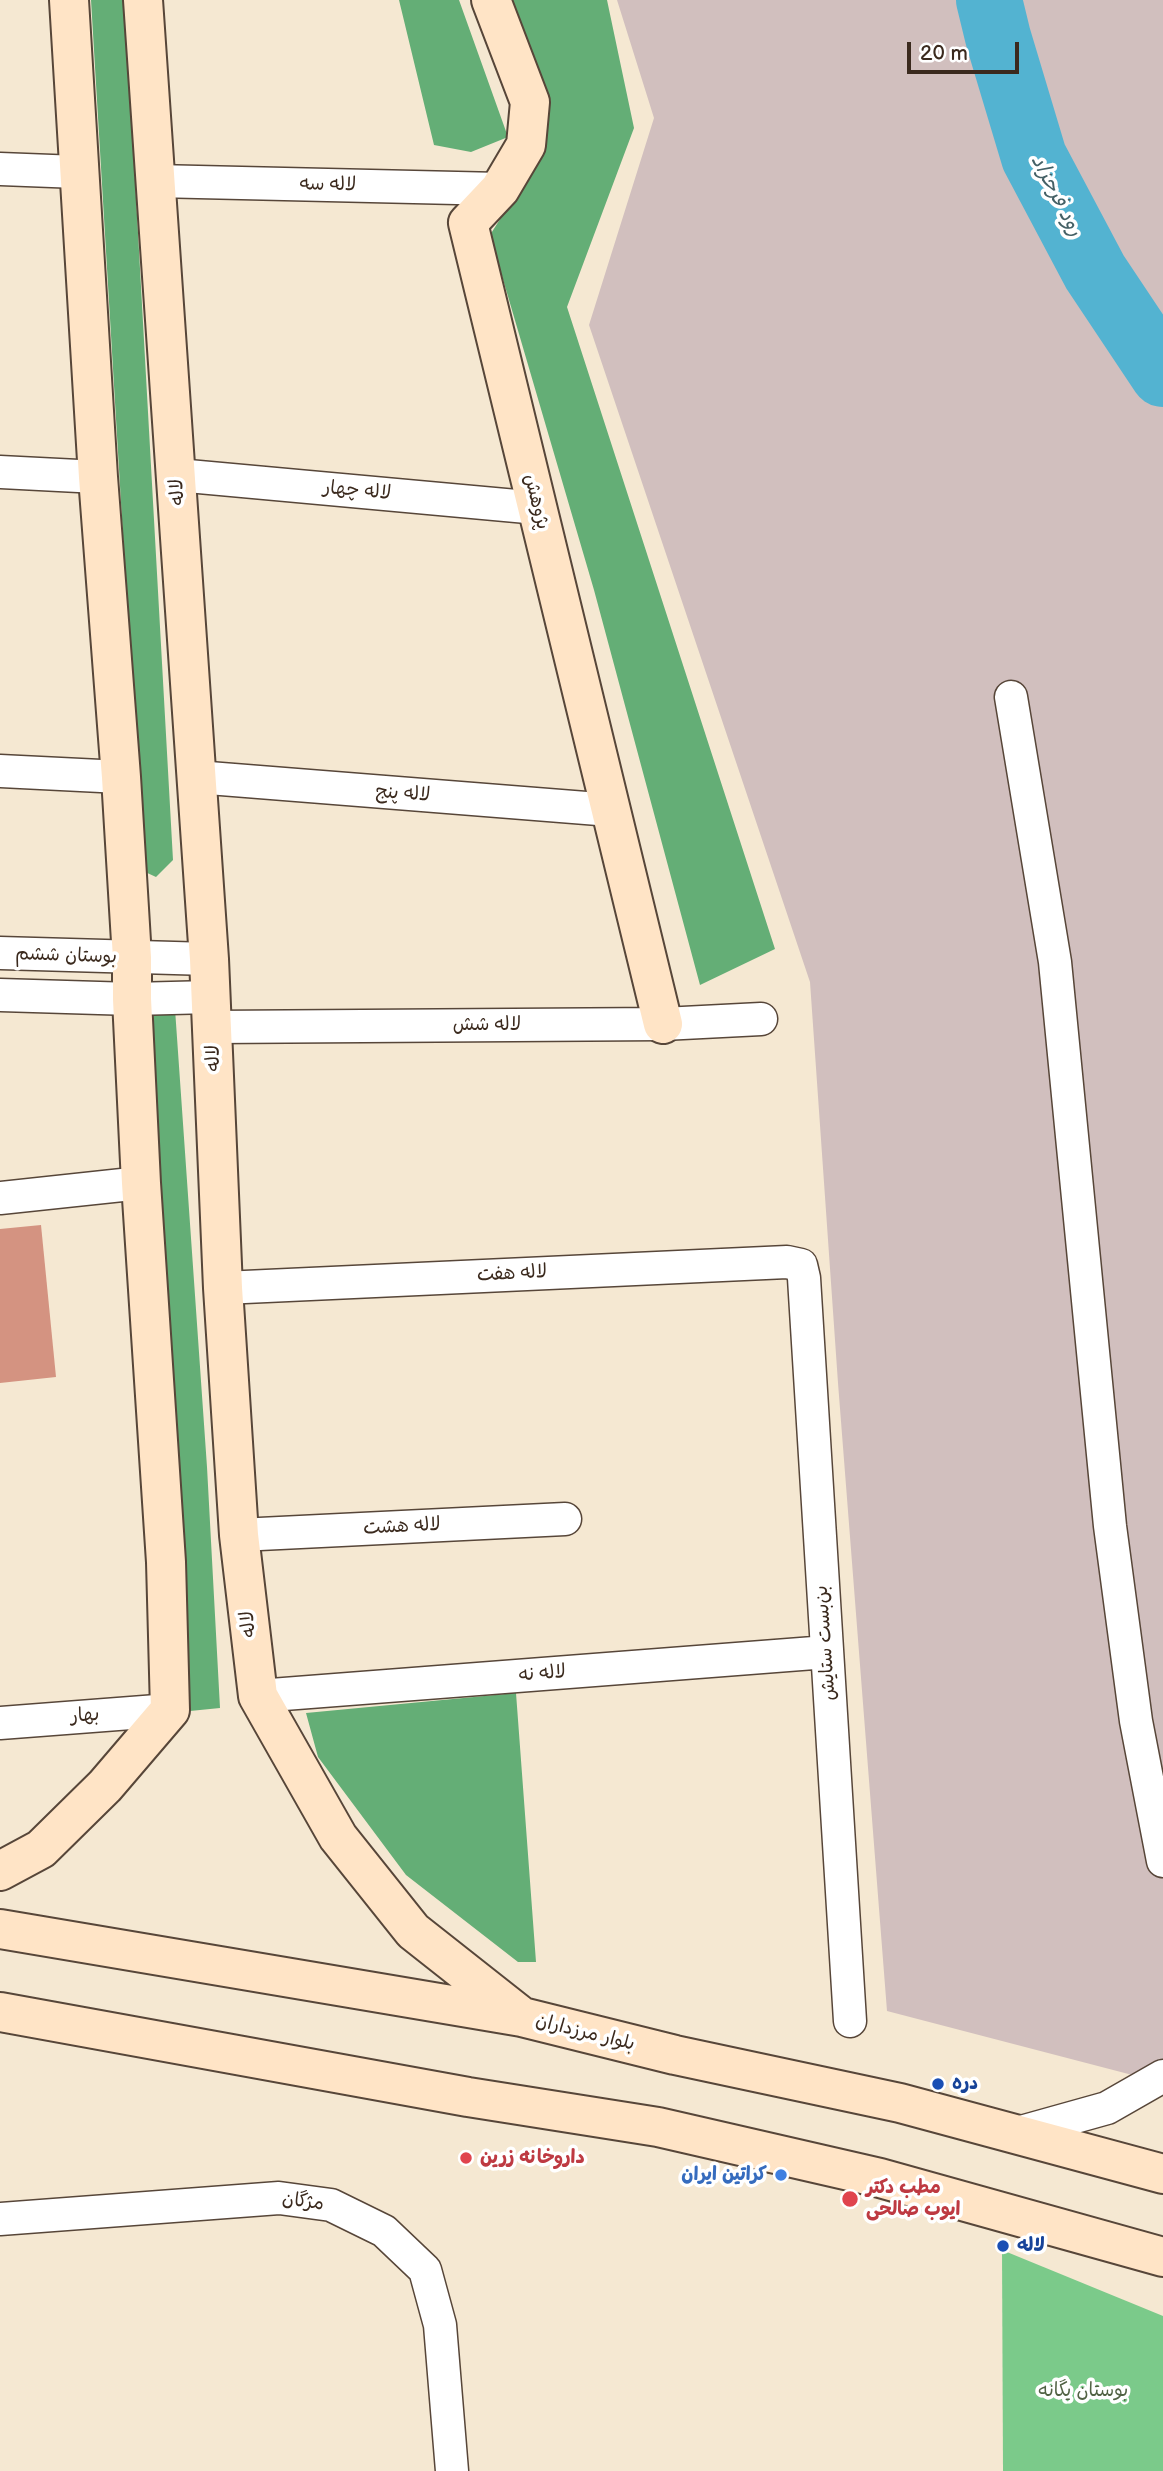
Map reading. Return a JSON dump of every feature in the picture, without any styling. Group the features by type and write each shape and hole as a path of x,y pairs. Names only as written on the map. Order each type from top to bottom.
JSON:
{"main road":[{"path":"0,1871 41,1849 105,1786 170,1710 166,1562 141,1183 132,958 98,477 69,0"},
{"name":"لاله","path":"143,0 209,959 223,1288 239,1535 258,1696 338,1837 413,1931 522,2017"},
{"name":"پژوهش","path":"491,0 530,102 526,145 500,189 468,223 663,1024"},
{"name":"بلوار مرزداران","path":"0,1929 522,2017 675,2055 900,2103 1163,2174"},
{"path":"0,2012 468,2096 658,2127 880,2178 1163,2257"}],"street":[{"path":"0,169 78,172"},
{"name":"لاله سه","path":"156,181 500,189"},
{"path":"0,472 98,477"},
{"name":"لاله چهار","path":"177,475 538,508"},
{"path":"1011,697 1055,962 1110,1526 1136,1721 1163,1861"},
{"path":"0,771 121,777"},
{"name":"لاله پنج","path":"196,778 611,810"},
{"name":"بوستان ششم","path":"0,953 209,959"},
{"path":"0,995 132,999"},
{"name":"لاله شش","path":"132,999 212,1012 663,1024 761,1019"},
{"path":"0,1198 141,1183"},
{"name":"لاله هفت","path":"223,1288 774,1262 801,1265"},
{"name":"بن‌بست ستایش","path":"801,1265 804,1278 850,2021"},
{"name":"لاله هشت","path":"239,1535 565,1519"},
{"name":"لاله نه","path":"258,1696 827,1653"},
{"name":"بهار","path":"0,1723 170,1710"},
{"path":"1014,2134 1107,2108 1163,2076"},
{"name":"مژگان","path":"0,2219 279,2198 331,2205 384,2231 425,2270 440,2325 452,2471"}],"shaded area":[{"path":"617,0 1163,0 1163,2083 887,2011 810,982 589,325 654,118"}],"green space":[{"path":"91,0 125,0 173,860 156,877 143,871"},
{"path":"399,0 459,0 508,137 471,152 434,145"},
{"path":"506,0 607,0 634,128 567,307 775,949 700,985 594,590 490,235 542,153"},
{"path":"154,1008 175,1009 207,1467 220,1708 180,1712 152,1044"},
{"path":"516,1693 536,1962 518,1962 406,1875 318,1757 306,1713"},
{"name":"بوستان یگانه","path":"1002,2250 1163,2316 1163,2471 1003,2471"}],"building":[{"path":"41,1225 56,1377 0,1383 0,1229"}],"waterway":[{"name":"رود فرحزاد","path":"989,0 1034,157 1095,272 1163,374"}],"place":[{"name":"دره","path":"938,2084"},
{"name":"داروخانه زرین","path":"466,2158"},
{"name":"کراتین ایران","path":"781,2175"},
{"name":"مطب دکتر ایوب صالحی","path":"850,2199"},
{"name":"لاله","path":"1003,2246"}]}
